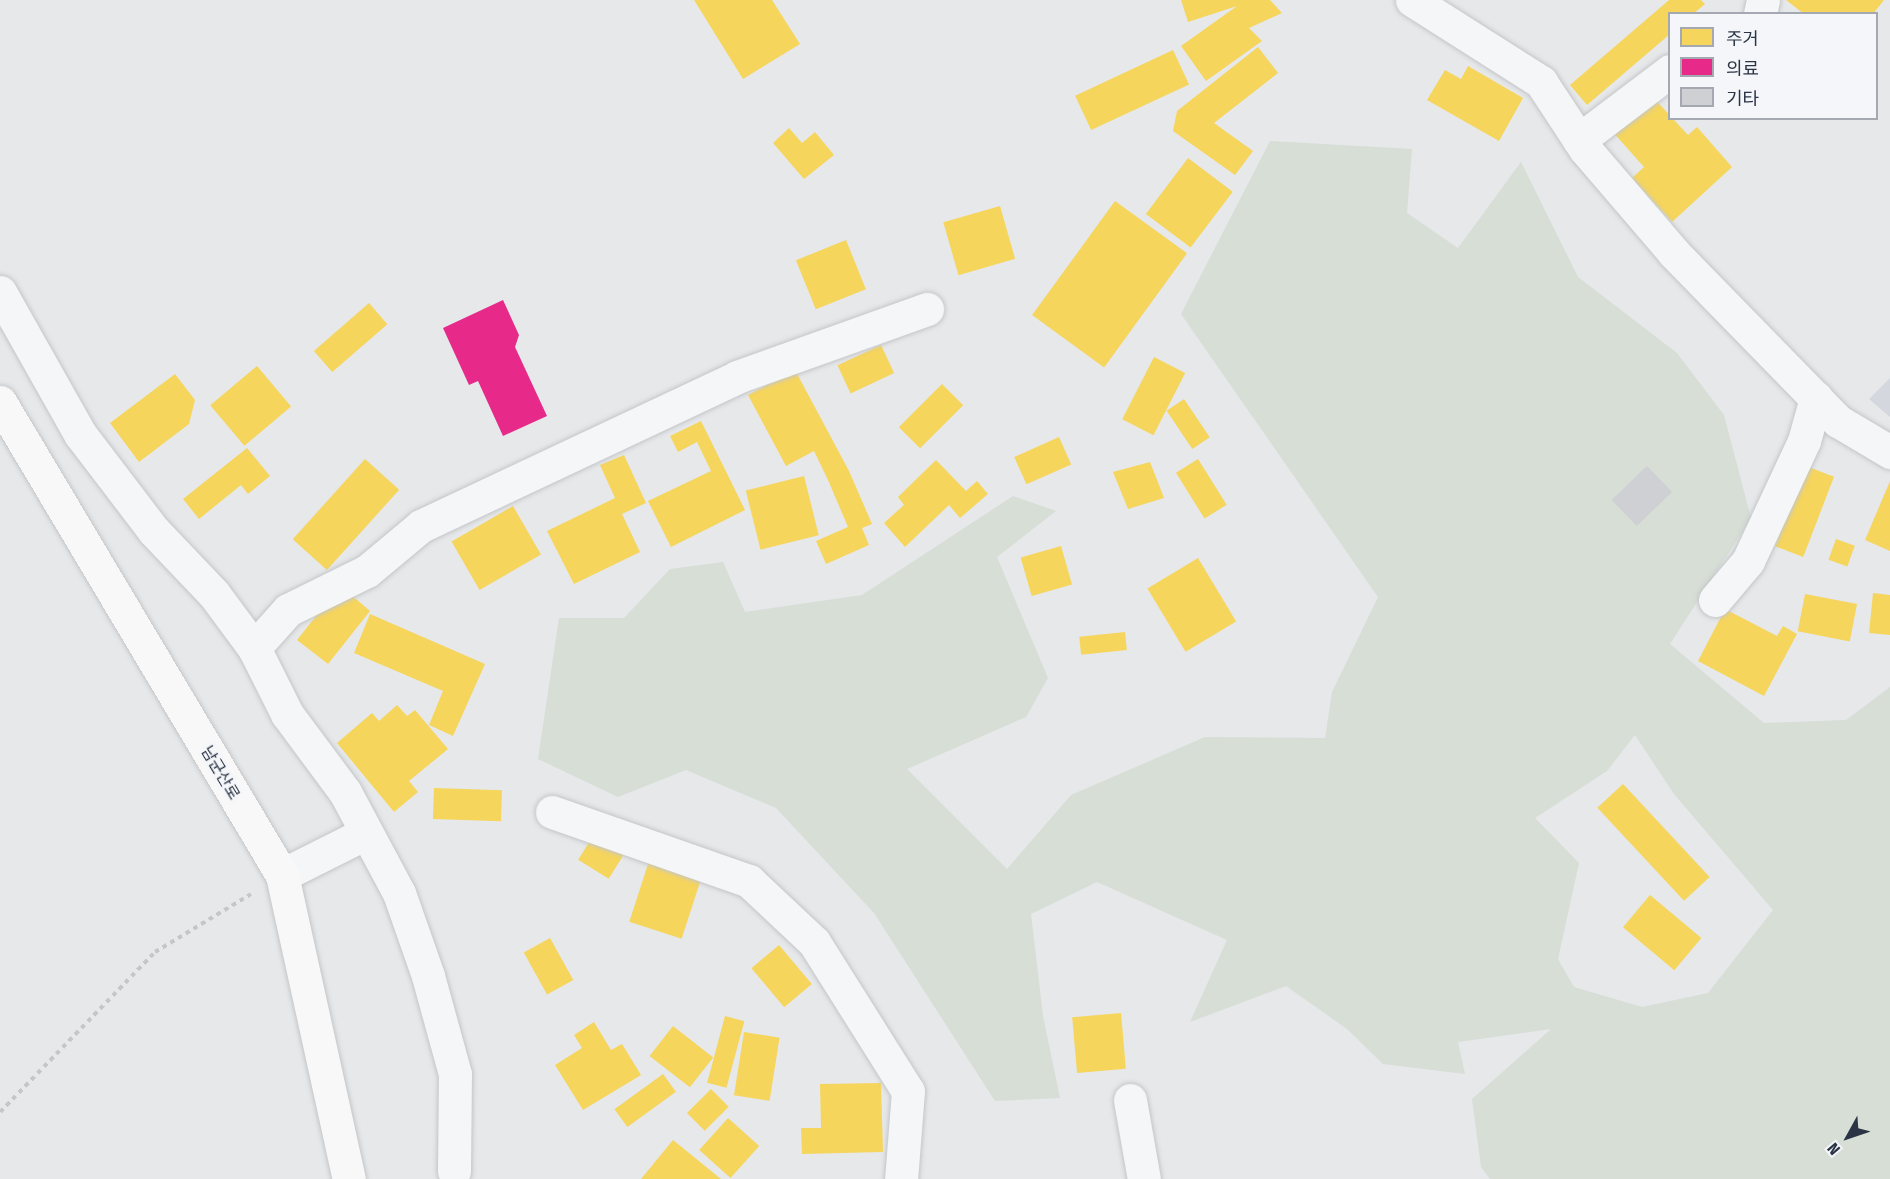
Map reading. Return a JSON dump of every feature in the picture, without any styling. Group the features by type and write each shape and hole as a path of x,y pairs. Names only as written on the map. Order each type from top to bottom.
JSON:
{"main road":[{"name":"남군산로","path":"0,402 282,875 349,1179"}],"street":[{"path":"1412,0 1541,82 1579,140 1674,253 1838,421 1884,439"},
{"path":"1579,140 1668,73"},
{"path":"0,292 80,434 154,531 214,594 254,648 287,714 345,792 399,893 428,976 454,1074 454,1171"},
{"path":"254,648 288,610 367,571 421,526 737,377 927,309"},
{"path":"1715,600 1748,561 1804,441 1816,398"},
{"path":"552,812 749,881 814,942 908,1091 901,1179"},
{"path":"282,875 366,833"},
{"path":"1130,1100 1144,1179"}],"path":[{"path":"0,1112 155,952 282,875"}],"shaded area":[{"path":"1270,141 1412,149 1407,213 1458,248 1521,162 1578,277 1677,353 1724,415 1751,518 1670,644 1764,723 1846,720 1890,687 1890,1179 1490,1179 1481,1167 1472,1099 1551,1029 1458,1042 1465,1074 1383,1064 1347,1029 1286,986 1190,1022 1227,940 1097,882 1031,914 1043,1016 1060,1098 995,1101 874,913 776,808 686,770 618,797 538,759 559,618 624,618 670,569 723,562 745,612 862,595 1013,496 1056,511 997,557 1048,678 1026,717 907,769 1007,869 1071,795 1205,737 1325,738 1332,692 1378,597 1181,314","holes":["1635,735 1674,794 1773,910 1708,993 1642,1007 1574,987 1558,959 1579,863 1535,818 1607,771"]},
{"path":"1890,378 1890,417 1869,399"}],"building: 주거":[{"path":"694,0 772,0 800,44 743,79"},
{"path":"1181,0 1270,0 1282,13 1249,28 1262,41 1206,81 1181,46 1237,6 1188,22"},
{"path":"1669,0 1701,0 1705,4 1695,12 1668,12 1668,36 1587,105 1570,85"},
{"path":"1786,0 1884,0 1875,12 1801,12"},
{"path":"1258,47 1278,73 1214,123 1253,151 1235,175 1173,131 1177,111"},
{"path":"1173,50 1189,84 1091,130 1075,96"},
{"path":"1468,66 1523,98 1499,141 1427,100 1445,70 1461,79"},
{"path":"1650,94 1668,113 1668,120 1674,120 1688,135 1697,127 1732,167 1672,222 1632,178 1644,167 1611,130"},
{"path":"789,128 802,143 815,132 834,155 804,179 773,143"},
{"path":"1188,158 1233,192 1191,248 1146,214"},
{"path":"1115,201 1187,253 1104,367 1032,315"},
{"path":"1000,206 1015,259 958,275 943,222"},
{"path":"846,240 866,289 816,309 796,260"},
{"path":"369,303 387,324 332,372 314,351"},
{"path":"881,345 894,373 851,393 837,365"},
{"path":"1154,357 1185,373 1153,435 1122,419"},
{"path":"257,366 291,407 244,446 210,405"},
{"path":"795,370 849,471 872,524 862,528 869,545 826,564 816,541 848,527 828,480 814,451 786,466 748,395"},
{"path":"175,374 195,400 189,424 139,462 110,423"},
{"path":"942,384 963,405 920,448 899,427"},
{"path":"1184,399 1210,437 1192,449 1167,411"},
{"path":"701,421 745,510 671,547 648,501 711,471 697,442 678,452 670,436"},
{"path":"1059,437 1071,464 1026,484 1014,457"},
{"path":"247,448 270,476 248,494 241,485 199,519 183,499"},
{"path":"624,455 646,503 622,514 640,552 574,584 547,531 615,498 600,465"},
{"path":"365,459 399,490 327,570 293,539"},
{"path":"1198,459 1227,505 1205,519 1176,473"},
{"path":"936,460 966,491 977,481 988,494 960,518 949,505 905,547 884,523 904,505 898,497"},
{"path":"1150,462 1164,498 1128,509 1113,472"},
{"path":"1806,466 1834,477 1803,557 1775,546"},
{"path":"804,476 819,535 761,550 746,491"},
{"path":"1890,481 1890,551 1865,540"},
{"path":"513,506 541,554 480,590 452,542"},
{"path":"1836,539 1855,546 1847,567 1828,560"},
{"path":"1061,546 1072,584 1032,596 1021,558"},
{"path":"1198,558 1236,621 1186,652 1147,588"},
{"path":"349,593 370,611 328,664 297,640 331,597 340,604"},
{"path":"1873,593 1890,595 1890,635 1869,633"},
{"path":"1805,594 1857,604 1850,641 1798,631"},
{"path":"1725,609 1777,636 1783,626 1797,634 1764,696 1698,661"},
{"path":"370,614 485,664 453,736 429,725 443,691 354,653"},
{"path":"1125,632 1127,650 1081,655 1079,637"},
{"path":"397,705 407,716 415,710 448,749 409,781 418,792 394,812 337,743 372,713 379,721"},
{"path":"1623,784 1710,877 1684,901 1597,808"},
{"path":"434,788 502,790 501,821 433,819"},
{"path":"593,836 624,855 609,879 578,860"},
{"path":"650,858 702,875 682,939 629,922"},
{"path":"1650,895 1701,938 1674,970 1623,927"},
{"path":"550,938 573,980 547,995 524,953"},
{"path":"779,945 812,984 784,1007 751,968"},
{"path":"1121,1013 1126,1069 1077,1073 1072,1017"},
{"path":"725,1016 744,1021 726,1088 707,1083"},
{"path":"594,1022 611,1050 622,1044 641,1075 583,1110 555,1065 582,1048 574,1035"},
{"path":"673,1026 713,1057 690,1087 650,1056"},
{"path":"744,1032 780,1038 770,1101 734,1095"},
{"path":"663,1074 676,1092 627,1127 614,1109"},
{"path":"881,1083 883,1152 802,1154 801,1128 821,1128 820,1084"},
{"path":"711,1089 729,1107 705,1131 687,1113"},
{"path":"728,1118 759,1146 730,1178 699,1150"},
{"path":"673,1140 721,1179 641,1179"}],"building: 의료":[{"path":"503,300 519,335 515,347 547,416 503,436 478,381 469,385 443,328"}],"building: 기타":[{"path":"1647,466 1672,492 1637,526 1612,500"}]}
